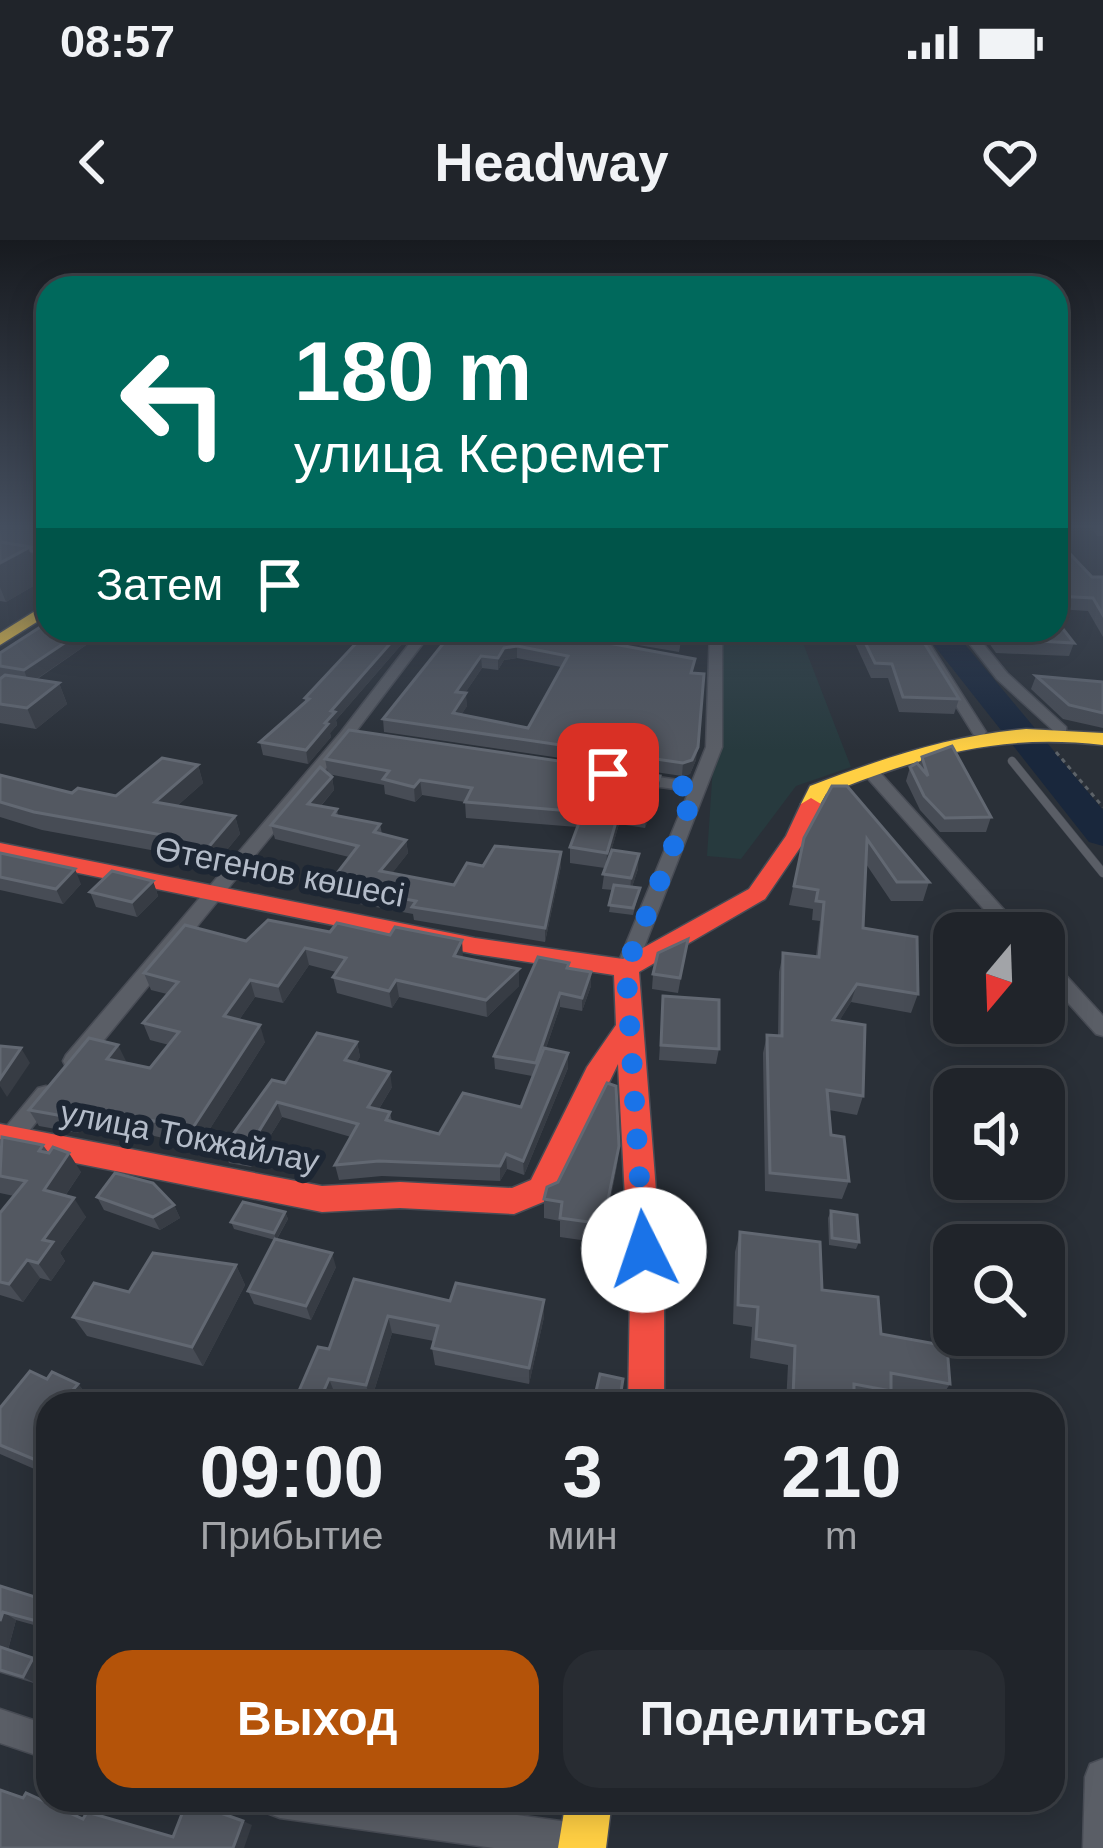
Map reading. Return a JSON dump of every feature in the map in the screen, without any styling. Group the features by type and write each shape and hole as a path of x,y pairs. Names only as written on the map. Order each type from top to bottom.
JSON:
{"street":[{"path":"0,640 36,616"},
{"path":"68,1069 419,642"},
{"path":"646,1392 647,1294 626,968 714,747 716,642"},
{"path":"924,642 988,731"},
{"path":"975,642 1049,730"},
{"path":"693,661 716,667"},
{"path":"626,968 757,894 796,836 818,790 988,731 1049,730 1103,739"},
{"path":"346,735 370,739"},
{"path":"869,770 997,912"},
{"path":"603,773 696,788"},
{"name":"Өтегенов көшесі","path":"0,850 475,946 626,968"},
{"path":"1065,987 1103,1029"},
{"name":"улица Токжайлау","path":"3,1141 322,1199 400,1195 514,1201 542,1189 597,1074 628,1029"},
{"path":"3,1141 53,1086"},
{"path":"0,1726 36,1738"},
{"path":"1101,1848 1103,1777"},
{"path":"361,1812 582,1845 587,1812"}],"lane":[{"path":"1012,761 1103,873"}],"path":[{"path":"1049,730 1053,750 1103,807"}],"green space":[{"path":"721,642 803,642 851,767 796,786 741,859 707,856"}],"building":[{"path":"36,630 36,642 66,642 24,670 0,666 0,653"},
{"path":"357,642 391,642 331,711 335,712 328,724 306,750 260,742 309,699 305,698"},
{"path":"444,642 603,642 695,659 691,673 704,674 698,747 692,760 683,763 383,719","holes":["517,646 568,656 528,728 453,713 466,693 456,692 481,656 498,658 504,648"]},
{"path":"865,642 924,642 959,699 903,697 892,664 875,663"},
{"path":"5,675 59,683 27,708 0,704 0,679"},
{"path":"1036,676 1103,682 1103,713 1069,705"},
{"path":"349,730 660,776 647,812 620,808 607,853 570,847 583,812 465,802 472,788 420,780 414,787 383,779 389,771 325,759"},
{"path":"952,746 991,817 945,818 924,796 910,767 917,763 928,776 922,757"},
{"path":"162,758 198,765 155,802 235,816 206,850 174,844 179,838 0,802 0,775 72,793 78,788 116,796"},
{"path":"320,767 332,777 308,804 337,809 333,815 380,824 374,832 406,840 380,871 454,885 467,863 483,866 495,846 561,852 545,928 412,907 416,901 357,890 362,884 334,877 358,846 271,825"},
{"path":"832,786 847,786 929,882 897,882 867,839 863,928 917,937 918,994 857,984 833,1020 865,1025 863,1096 827,1090 831,1135 844,1137 849,1181 770,1173 767,1035 782,1036 783,953 819,957 824,902 816,901 818,890 794,886 804,838"},
{"path":"612,850 639,854 631,878 603,874"},
{"path":"0,853 75,869 56,889 0,877"},
{"path":"112,871 153,881 132,902 90,892"},
{"path":"614,885 640,888 633,908 609,905"},
{"path":"268,920 330,932 337,923 390,935 395,927 462,940 454,956 519,969 486,1000 396,980 389,991 333,977 346,958 305,948 278,986 250,980 224,1016 260,1025 192,1129 78,1105 69,1117 29,1110 89,1038 118,1045 107,1059 150,1068 179,1032 143,1023 178,982 144,973 185,925 246,941"},
{"path":"688,939 680,978 653,974 658,953"},
{"path":"538,957 591,972 582,998 560,993 536,1063 494,1056"},
{"path":"663,996 719,1000 719,1049 661,1045"},
{"path":"317,1033 357,1042 345,1060 390,1072 368,1107 390,1112 386,1120 439,1134 463,1093 521,1107 544,1048 568,1053 523,1161 506,1154 500,1166 379,1161 335,1165 358,1124 277,1102 246,1152 223,1148 272,1080 285,1083"},
{"path":"0,1046 21,1048 0,1079"},
{"path":"607,1083 616,1086 619,1146 603,1224 560,1218 562,1202 544,1199 547,1187 558,1182"},
{"path":"2,1137 43,1145 39,1151 49,1153 53,1147 69,1153 44,1190 74,1198 43,1240 53,1242 38,1263 27,1260 9,1284 0,1282 0,1213 26,1181 0,1176"},
{"path":"115,1173 153,1183 174,1205 153,1217 97,1197"},
{"path":"243,1202 285,1212 274,1233 231,1222"},
{"path":"831,1211 857,1215 859,1242 832,1238"},
{"path":"740,1232 820,1242 822,1290 878,1297 881,1334 933,1343 933,1356 948,1356 950,1384 891,1373 891,1391 854,1384 854,1392 793,1392 795,1346 756,1339 758,1307 738,1305"},
{"path":"275,1239 332,1253 306,1306 248,1291"},
{"path":"153,1253 236,1265 192,1347 73,1317 94,1283 129,1292"},
{"path":"354,1279 450,1301 456,1283 544,1300 529,1368 432,1348 438,1326 388,1316 366,1385 329,1379 323,1392 298,1392 318,1347 329,1349"},
{"path":"30,1371 47,1379 52,1372 78,1384 74,1392 36,1392 36,1460 0,1445 0,1408"},
{"path":"600,1374 623,1379 621,1392 596,1392"},
{"path":"0,1586 36,1597 36,1621 3,1612 0,1621"},
{"path":"0,1647 33,1658 23,1677 0,1670"},
{"path":"0,1790 36,1798 36,1812 68,1812 83,1819 87,1812 173,1837 183,1812 218,1812 243,1821 233,1848 0,1848"}],"waterway":[{"path":"947,642 1103,834"}],"traffic: slow":[{"path":"0,640 36,616"},
{"path":"811,804 817,790 956,744 1026,734 1103,739"},
{"path":"582,1848 587,1812"}],"traffic: jam":[{"path":"0,850 475,946 626,968 757,894 797,836 811,804"},
{"path":"626,968 647,1294 646,1392"},
{"path":"0,1136 322,1199 400,1195 514,1201 542,1189 597,1074 628,1029"}],"route":[{"path":"608,774 696,788 626,968 644,1250"}]}
